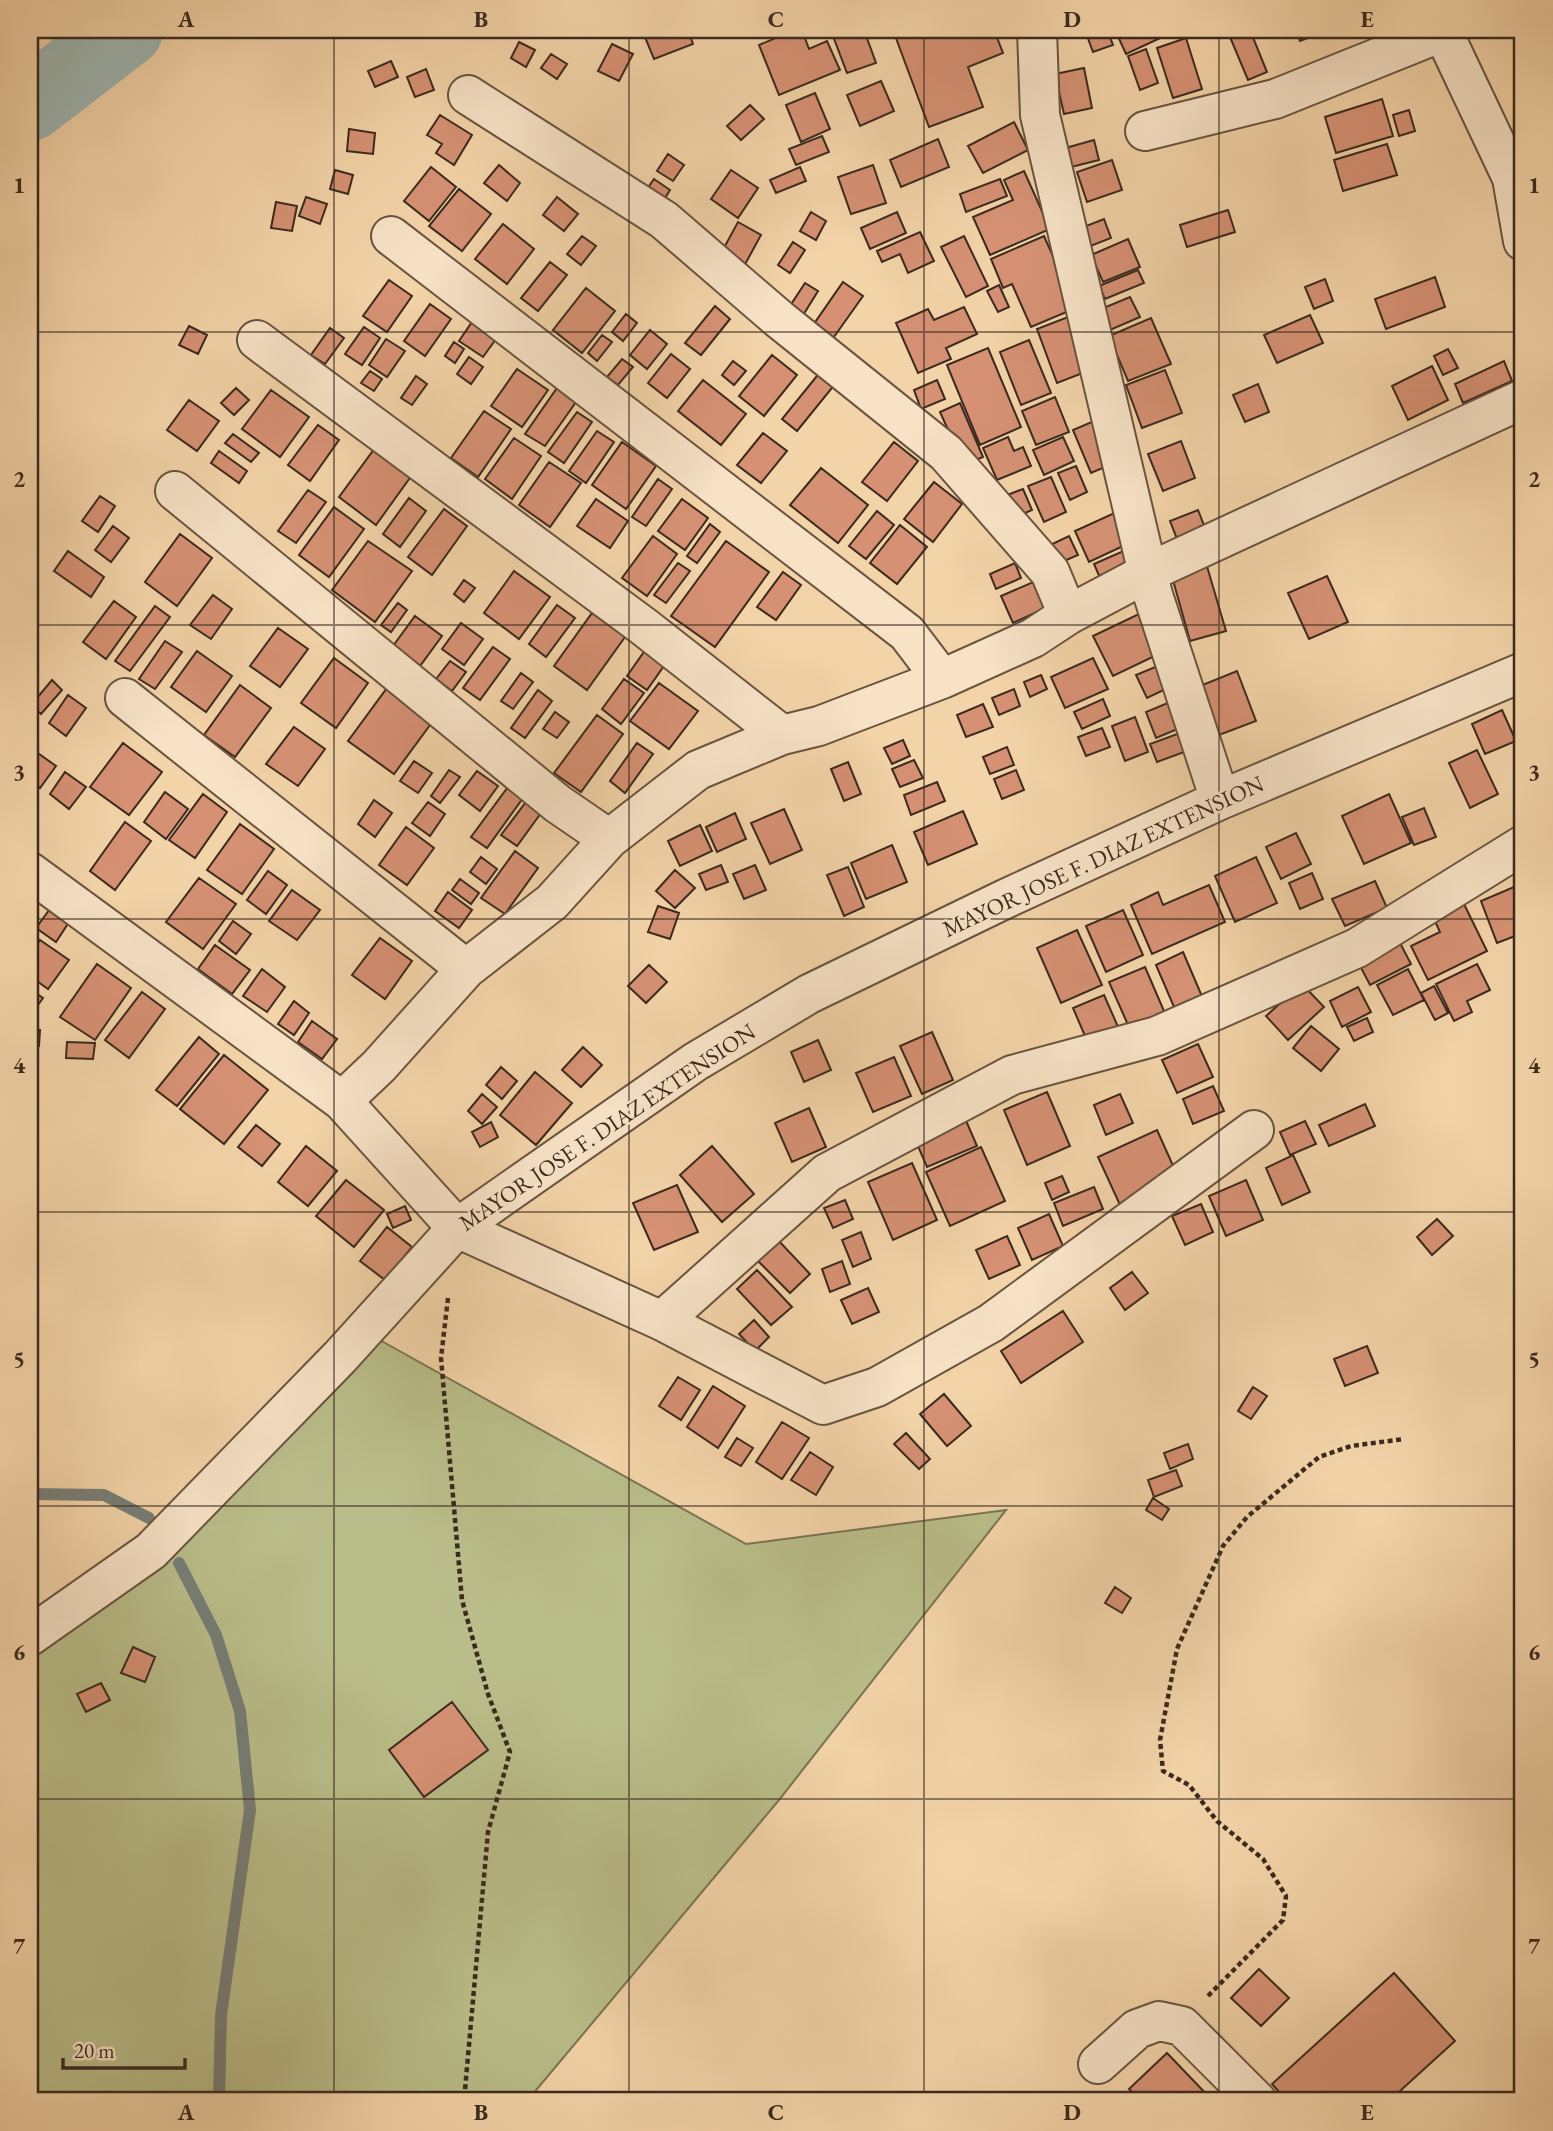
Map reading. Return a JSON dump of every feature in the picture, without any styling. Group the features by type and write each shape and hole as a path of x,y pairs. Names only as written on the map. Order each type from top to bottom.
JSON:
{"street":[{"path":"1037,30 1040,115 1153,595 1220,800"},
{"path":"1145,131 1275,99 1442,31 1512,178 1523,241"},
{"path":"468,95 664,220 779,319 946,453 1050,572 1068,615"},
{"path":"391,236 907,633 942,679"},
{"path":"257,340 632,618 782,735"},
{"path":"342,1101 379,1066 466,969 552,902 609,839 698,770 782,735 819,726 942,679 1033,638 1068,615 1149,572 1523,399"},
{"path":"175,491 558,804 609,839"},
{"name":"MAYOR JOSE F. DIAZ EXTENSION","path":"30,1636 151,1551 340,1357 457,1228 695,1062 809,994 1220,800 1523,672"},
{"path":"125,698 466,969"},
{"path":"662,1321 827,1173 1012,1075 1157,1036 1357,948 1523,845"},
{"path":"30,872 342,1101 457,1228 662,1321 823,1405 877,1387 991,1323 1254,1130"},
{"path":"1098,2064 1137,2029 1159,2021 1182,2026 1257,2101"}],"path":[{"path":"449,1293 440,1358 462,1600 488,1694 510,1752 488,1832 464,2101"},
{"path":"1182,2026 1283,1920 1286,1896 1263,1859 1217,1821 1189,1785 1163,1771 1160,1740 1177,1649 1223,1546 1247,1517 1319,1457 1351,1446 1404,1439"}],"green space":[{"path":"378,1339 746,1544 1006,1510 779,1800 527,2101 30,2101 30,1655 153,1573"}],"building":[{"path":"642,30 688,30 693,44 654,59"},
{"path":"795,30 802,30 809,49 827,41 840,70 779,95 759,45"},
{"path":"848,30 864,30 876,63 847,73 833,36"},
{"path":"893,30 954,30 955,34 965,30 994,30 1003,53 968,67 983,107 929,127"},
{"path":"1107,30 1113,45 1093,52 1086,33"},
{"path":"1115,30 1169,30 1171,33 1126,54"},
{"path":"1227,30 1250,30 1267,72 1248,80"},
{"path":"1296,30 1323,30 1324,32 1300,41"},
{"path":"1186,38 1202,89 1173,98 1157,48"},
{"path":"519,42 535,50 526,67 511,58"},
{"path":"612,44 633,54 619,81 598,71"},
{"path":"1146,49 1158,83 1140,90 1128,56"},
{"path":"551,54 567,64 557,79 541,68"},
{"path":"391,61 398,77 375,87 368,71"},
{"path":"1084,68 1092,108 1064,114 1055,74"},
{"path":"426,69 434,90 415,97 407,77"},
{"path":"881,81 894,111 860,126 847,95"},
{"path":"815,93 830,129 801,142 786,105"},
{"path":"1382,99 1393,136 1336,153 1325,117"},
{"path":"750,105 764,119 741,140 727,126"},
{"path":"1409,110 1415,131 1399,136 1393,115"},
{"path":"440,115 472,135 454,165 436,153 442,144 427,135"},
{"path":"1014,122 1028,150 983,173 968,146"},
{"path":"349,129 375,133 373,154 347,151"},
{"path":"822,136 829,152 796,165 789,149"},
{"path":"938,139 949,167 901,187 890,160"},
{"path":"1094,140 1099,160 1067,168 1062,149"},
{"path":"1387,144 1397,175 1343,191 1334,160"},
{"path":"668,154 684,165 673,181 657,171"},
{"path":"1112,160 1122,190 1087,202 1077,172"},
{"path":"499,165 520,183 507,201 484,183"},
{"path":"873,165 886,203 851,214 838,177"},
{"path":"431,167 456,187 429,221 404,201"},
{"path":"800,167 806,181 776,193 770,180"},
{"path":"335,170 353,175 348,194 330,189"},
{"path":"731,170 758,188 738,218 711,199"},
{"path":"1024,171 1050,229 990,255 973,217 1013,200 1004,180"},
{"path":"654,179 670,190 660,206 643,195"},
{"path":"1000,179 1007,196 966,212 960,194"},
{"path":"459,189 491,214 462,251 429,226"},
{"path":"306,197 327,204 320,224 299,216"},
{"path":"557,197 578,214 564,231 543,215"},
{"path":"276,202 297,206 292,231 271,228"},
{"path":"1228,210 1235,232 1187,247 1180,225"},
{"path":"811,212 826,221 816,240 800,231"},
{"path":"897,212 906,233 870,249 861,228"},
{"path":"1104,219 1111,238 1088,247 1081,228"},
{"path":"738,222 761,235 743,268 720,255"},
{"path":"503,224 534,249 507,284 475,259"},
{"path":"920,232 934,261 908,273 900,254 882,262 877,251"},
{"path":"582,236 596,246 581,265 567,254"},
{"path":"964,236 988,286 966,297 941,247"},
{"path":"1044,236 1076,308 1031,327 1012,284 1003,288 991,259"},
{"path":"1128,239 1140,267 1103,282 1091,255"},
{"path":"793,242 805,250 790,273 778,265"},
{"path":"550,262 567,275 538,311 521,298"},
{"path":"1138,270 1144,283 1105,299 1099,286"},
{"path":"1435,277 1445,307 1386,329 1375,299"},
{"path":"1325,279 1333,301 1314,309 1305,287"},
{"path":"389,280 412,296 387,332 363,316"},
{"path":"843,282 863,296 829,344 809,331"},
{"path":"805,283 818,291 802,317 788,309"},
{"path":"999,285 1009,307 998,312 987,291"},
{"path":"586,288 615,311 582,353 553,330"},
{"path":"1130,297 1140,317 1110,330 1101,309"},
{"path":"430,304 451,319 425,356 404,341"},
{"path":"715,306 730,319 701,355 685,343"},
{"path":"964,307 977,334 946,348 951,359 918,373 896,323 928,309 934,320"},
{"path":"626,314 637,323 623,341 612,332"},
{"path":"1310,315 1323,343 1277,363 1264,335"},
{"path":"1068,317 1088,371 1057,383 1037,329"},
{"path":"1151,318 1171,364 1128,381 1109,336"},
{"path":"472,322 496,339 483,357 459,341"},
{"path":"189,326 207,335 198,354 179,345"},
{"path":"364,327 380,338 362,365 345,354"},
{"path":"330,328 344,338 325,364 311,355"},
{"path":"650,330 667,344 647,369 630,355"},
{"path":"602,335 612,342 597,361 588,353"},
{"path":"386,339 405,351 387,377 369,365"},
{"path":"1029,340 1051,393 1021,405 1000,352"},
{"path":"454,342 464,349 455,363 445,356"},
{"path":"988,348 1021,427 980,445 947,365"},
{"path":"1448,349 1458,368 1443,375 1434,356"},
{"path":"671,354 690,369 667,398 648,383"},
{"path":"772,355 797,375 764,416 739,396"},
{"path":"469,357 483,367 471,384 457,374"},
{"path":"622,359 633,367 618,385 607,377"},
{"path":"733,361 746,371 734,385 722,375"},
{"path":"1504,361 1512,381 1463,403 1455,384"},
{"path":"1432,366 1448,400 1408,420 1392,386"},
{"path":"517,369 548,390 522,427 491,406"},
{"path":"1165,370 1182,413 1142,428 1126,385"},
{"path":"370,371 382,379 374,391 361,383"},
{"path":"821,371 836,383 797,431 782,419"},
{"path":"416,376 427,384 412,405 401,398"},
{"path":"703,380 746,414 721,445 678,411"},
{"path":"937,380 945,399 921,409 914,390"},
{"path":"1258,384 1269,412 1245,422 1233,395"},
{"path":"236,388 249,400 234,415 221,403"},
{"path":"557,388 576,402 545,446 525,434"},
{"path":"271,390 309,417 280,457 242,429"},
{"path":"1055,397 1069,432 1036,445 1022,411"},
{"path":"189,400 219,421 197,451 167,430"},
{"path":"960,403 983,457 964,465 940,412"},
{"path":"484,411 511,429 478,477 451,458"},
{"path":"577,412 592,422 564,463 548,452"},
{"path":"1094,421 1112,464 1091,473 1073,430"},
{"path":"318,425 339,440 310,481 288,465"},
{"path":"597,431 614,442 586,483 569,471"},
{"path":"763,433 787,451 761,483 737,465"},
{"path":"233,434 259,453 251,462 225,443"},
{"path":"1008,437 1014,451 1023,447 1031,466 997,480 983,448"},
{"path":"1063,437 1074,461 1044,475 1033,450"},
{"path":"514,438 541,456 512,499 485,479"},
{"path":"1181,441 1195,478 1163,491 1148,454"},
{"path":"622,442 656,466 626,509 592,485"},
{"path":"894,442 918,461 887,501 862,482"},
{"path":"375,448 412,475 376,525 339,497"},
{"path":"219,451 247,471 239,483 211,463"},
{"path":"549,462 581,483 550,527 519,505"},
{"path":"1076,466 1087,492 1070,500 1058,473"},
{"path":"821,468 868,505 838,543 790,505"},
{"path":"1051,477 1066,512 1044,522 1028,486"},
{"path":"658,479 672,489 646,526 632,517"},
{"path":"934,482 962,504 933,542 904,519"},
{"path":"1023,489 1032,510 1016,517 1007,495"},
{"path":"308,490 326,502 296,543 278,531"},
{"path":"100,496 115,506 98,532 82,521"},
{"path":"409,498 426,511 400,547 383,534"},
{"path":"596,499 628,521 610,548 577,526"},
{"path":"682,499 708,518 685,550 658,531"},
{"path":"334,507 364,529 329,577 299,555"},
{"path":"444,509 467,526 432,575 408,557"},
{"path":"1121,510 1136,540 1089,562 1075,531"},
{"path":"1198,510 1209,538 1181,549 1170,521"},
{"path":"877,511 894,525 866,559 849,546"},
{"path":"710,524 720,532 697,563 687,556"},
{"path":"900,525 927,547 897,584 870,563"},
{"path":"113,526 129,538 111,562 95,550"},
{"path":"180,534 212,558 177,606 145,582"},
{"path":"653,536 677,554 647,596 622,578"},
{"path":"1069,536 1078,555 1055,565 1046,547"},
{"path":"368,541 412,571 375,622 332,590"},
{"path":"726,541 769,572 715,647 671,616"},
{"path":"1128,549 1138,572 1104,587 1094,564"},
{"path":"68,551 104,577 91,597 54,571"},
{"path":"678,563 690,571 666,603 654,595"},
{"path":"1015,563 1021,578 996,589 990,574"},
{"path":"1206,563 1226,631 1190,641 1171,573"},
{"path":"514,571 550,597 519,639 484,613"},
{"path":"783,572 801,585 776,620 757,607"},
{"path":"1327,576 1348,622 1309,639 1288,593"},
{"path":"464,580 475,588 464,602 454,594"},
{"path":"1038,580 1050,606 1013,623 1001,596"},
{"path":"213,595 232,609 211,639 190,625"},
{"path":"114,601 136,617 106,659 83,642"},
{"path":"398,603 407,610 391,632 381,625"},
{"path":"557,605 575,618 546,657 529,644"},
{"path":"155,606 170,617 130,671 115,661"},
{"path":"1143,612 1163,652 1113,676 1093,636"},
{"path":"592,613 625,637 587,690 554,666"},
{"path":"415,616 442,636 420,666 393,646"},
{"path":"461,623 483,639 464,665 442,649"},
{"path":"278,628 308,649 280,687 250,666"},
{"path":"165,641 182,652 155,689 139,679"},
{"path":"493,647 510,659 480,700 463,688"},
{"path":"646,649 666,663 647,690 627,676"},
{"path":"197,651 232,676 206,712 171,687"},
{"path":"334,658 368,683 336,728 301,703"},
{"path":"1093,658 1108,689 1065,708 1051,677"},
{"path":"450,661 466,672 452,691 436,679"},
{"path":"1160,665 1170,687 1147,698 1136,675"},
{"path":"1237,671 1256,721 1219,735 1200,686"},
{"path":"521,673 533,682 513,709 501,701"},
{"path":"1041,675 1047,689 1030,697 1024,682"},
{"path":"624,679 644,693 621,724 602,709"},
{"path":"52,680 62,690 41,714 31,705"},
{"path":"659,683 698,711 669,749 630,721"},
{"path":"240,685 271,708 235,757 204,735"},
{"path":"387,688 433,721 394,774 348,741"},
{"path":"1014,689 1020,706 999,715 992,698"},
{"path":"538,690 552,701 525,738 511,728"},
{"path":"68,695 86,708 66,736 49,723"},
{"path":"1103,699 1110,716 1082,729 1074,712"},
{"path":"1170,702 1180,728 1156,738 1146,712"},
{"path":"983,704 993,727 966,737 957,715"},
{"path":"1502,710 1516,741 1485,754 1472,724"},
{"path":"555,712 569,722 557,738 543,729"},
{"path":"597,715 623,734 581,792 554,773"},
{"path":"1135,717 1148,752 1125,761 1112,726"},
{"path":"294,727 325,749 298,786 266,764"},
{"path":"1102,728 1110,747 1086,756 1078,737"},
{"path":"1180,733 1187,751 1157,762 1150,744"},
{"path":"903,740 910,756 892,764 884,748"},
{"path":"123,743 162,772 129,815 90,787"},
{"path":"637,743 653,754 625,793 610,781"},
{"path":"1007,747 1014,765 990,774 983,757"},
{"path":"1477,750 1498,794 1470,808 1449,763"},
{"path":"35,751 56,766 40,788 30,780 30,757"},
{"path":"914,760 923,778 900,787 892,769"},
{"path":"414,761 432,773 418,793 400,781"},
{"path":"848,762 861,794 844,801 831,769"},
{"path":"449,770 460,777 440,803 431,796"},
{"path":"1016,770 1024,790 1002,799 994,779"},
{"path":"477,771 498,786 480,811 459,795"},
{"path":"65,772 86,787 69,809 50,794"},
{"path":"937,782 945,801 911,815 904,795"},
{"path":"508,787 523,798 487,848 471,837"},
{"path":"165,792 188,809 166,839 144,822"},
{"path":"203,794 227,812 195,858 169,840"},
{"path":"1389,794 1411,843 1364,864 1342,816"},
{"path":"374,800 392,813 375,837 358,824"},
{"path":"428,802 445,814 430,836 412,823"},
{"path":"526,802 541,813 517,846 501,835"},
{"path":"1424,808 1436,837 1414,845 1402,817"},
{"path":"784,809 802,850 770,864 751,823"},
{"path":"963,811 977,844 928,865 914,832"},
{"path":"735,813 746,839 717,852 706,827"},
{"path":"125,822 151,841 115,890 90,871"},
{"path":"240,824 274,849 242,894 207,870"},
{"path":"700,825 712,851 680,866 668,841"},
{"path":"406,827 434,848 407,885 379,865"},
{"path":"1296,833 1311,864 1281,879 1266,847"},
{"path":"892,845 907,882 866,899 851,863"},
{"path":"515,851 538,868 505,914 481,898"},
{"path":"481,857 497,869 486,884 470,872"},
{"path":"1256,857 1277,903 1235,922 1215,876"},
{"path":"721,865 728,882 706,890 699,874"},
{"path":"755,865 766,890 744,899 733,874"},
{"path":"848,867 864,907 844,916 827,875"},
{"path":"675,870 695,888 675,908 656,891"},
{"path":"268,871 287,885 266,914 247,900"},
{"path":"1312,873 1323,899 1300,909 1289,883"},
{"path":"199,878 236,904 203,949 166,922"},
{"path":"460,879 479,893 471,904 452,890"},
{"path":"1375,881 1387,908 1345,926 1332,899"},
{"path":"1521,884 1523,933 1497,943 1481,901"},
{"path":"1209,885 1225,922 1152,954 1131,905 1158,892 1163,905"},
{"path":"292,890 320,910 297,940 269,921"},
{"path":"448,892 472,910 459,928 435,911"},
{"path":"1463,902 1487,951 1428,980 1411,946 1440,932 1433,917"},
{"path":"52,906 71,919 56,942 36,928"},
{"path":"658,906 679,913 670,939 648,932"},
{"path":"1123,910 1143,955 1106,972 1086,926"},
{"path":"233,921 251,934 236,954 219,941"},
{"path":"1077,930 1102,985 1061,1003 1037,948"},
{"path":"380,938 412,961 385,999 352,975"},
{"path":"40,940 69,960 48,989 30,976 30,955"},
{"path":"1399,941 1411,964 1370,985 1358,962"},
{"path":"215,945 250,970 232,994 198,969"},
{"path":"1183,952 1204,1001 1177,1014 1156,965"},
{"path":"97,964 131,988 95,1040 60,1017"},
{"path":"1477,964 1490,990 1467,1001 1472,1012 1454,1021 1436,984"},
{"path":"649,965 667,982 646,1003 628,986"},
{"path":"1145,967 1167,1018 1132,1034 1109,982"},
{"path":"262,969 285,987 267,1012 243,996"},
{"path":"1408,969 1424,1000 1393,1015 1377,985"},
{"path":"1302,984 1324,1007 1288,1040 1266,1016"},
{"path":"1434,986 1448,1013 1435,1020 1421,993"},
{"path":"1358,987 1371,1012 1342,1027 1330,1001"},
{"path":"30,989 43,998 30,1016"},
{"path":"142,992 165,1009 129,1058 105,1040"},
{"path":"1104,995 1119,1029 1088,1043 1073,1008"},
{"path":"294,1001 309,1013 294,1035 278,1024"},
{"path":"1367,1018 1373,1032 1354,1041 1347,1027"},
{"path":"312,1021 337,1039 322,1059 298,1042"},
{"path":"1311,1026 1339,1049 1321,1071 1293,1048"},
{"path":"30,1029 40,1030 39,1046 30,1046"},
{"path":"932,1032 953,1080 922,1094 900,1046"},
{"path":"199,1037 219,1054 177,1106 156,1090"},
{"path":"818,1040 831,1070 804,1082 791,1052"},
{"path":"67,1042 95,1043 93,1059 66,1058"},
{"path":"1198,1044 1213,1077 1177,1093 1162,1060"},
{"path":"583,1047 602,1065 581,1087 562,1070"},
{"path":"224,1055 268,1090 224,1144 180,1109"},
{"path":"894,1057 911,1096 873,1112 856,1073"},
{"path":"501,1067 517,1081 502,1099 486,1085"},
{"path":"535,1072 572,1103 536,1145 500,1115"},
{"path":"1213,1086 1224,1111 1193,1124 1183,1099"},
{"path":"1047,1092 1070,1146 1027,1165 1004,1110"},
{"path":"482,1094 497,1107 482,1124 468,1111"},
{"path":"1120,1094 1133,1123 1106,1135 1094,1105"},
{"path":"1365,1104 1375,1126 1329,1146 1319,1125"},
{"path":"809,1108 826,1147 792,1162 775,1123"},
{"path":"964,1116 977,1146 927,1167 914,1137"},
{"path":"1305,1121 1316,1144 1290,1155 1280,1132"},
{"path":"491,1122 498,1137 480,1147 472,1132"},
{"path":"256,1125 280,1144 262,1166 238,1147"},
{"path":"1157,1130 1179,1179 1120,1205 1098,1157"},
{"path":"306,1146 337,1171 308,1206 278,1182"},
{"path":"712,1146 754,1194 722,1222 680,1175"},
{"path":"981,1147 1005,1201 950,1226 926,1172"},
{"path":"1293,1155 1310,1192 1282,1205 1266,1168"},
{"path":"912,1163 937,1220 893,1240 868,1182"},
{"path":"1062,1176 1069,1192 1052,1200 1045,1183"},
{"path":"346,1180 384,1210 354,1247 316,1216"},
{"path":"1246,1180 1263,1220 1226,1236 1209,1196"},
{"path":"677,1185 698,1232 654,1250 633,1203"},
{"path":"1094,1187 1103,1209 1063,1226 1054,1203"},
{"path":"845,1200 853,1219 833,1228 824,1208"},
{"path":"1201,1204 1213,1232 1185,1245 1172,1216"},
{"path":"405,1206 411,1220 393,1228 387,1214"},
{"path":"1049,1214 1063,1246 1032,1260 1018,1228"},
{"path":"1437,1219 1453,1236 1432,1255 1417,1237"},
{"path":"387,1227 412,1247 385,1280 360,1261"},
{"path":"861,1232 871,1259 853,1267 842,1240"},
{"path":"1007,1236 1020,1265 989,1279 976,1250"},
{"path":"777,1239 810,1274 790,1293 756,1259"},
{"path":"842,1261 850,1284 830,1292 822,1269"},
{"path":"757,1270 792,1307 771,1325 737,1289"},
{"path":"1132,1272 1148,1293 1125,1310 1110,1288"},
{"path":"868,1288 879,1312 852,1324 841,1300"},
{"path":"1063,1311 1083,1342 1021,1383 1001,1351"},
{"path":"754,1320 769,1337 755,1351 739,1334"},
{"path":"1367,1346 1378,1373 1345,1386 1334,1359"},
{"path":"678,1377 700,1390 681,1420 659,1406"},
{"path":"713,1386 745,1406 718,1448 687,1427"},
{"path":"1253,1387 1267,1396 1251,1419 1238,1411"},
{"path":"944,1394 971,1426 947,1446 920,1414"},
{"path":"782,1422 809,1438 782,1479 756,1462"},
{"path":"906,1433 930,1459 919,1469 894,1444"},
{"path":"737,1438 753,1448 741,1466 725,1457"},
{"path":"1188,1444 1193,1459 1170,1469 1164,1453"},
{"path":"810,1452 833,1467 816,1495 791,1480"},
{"path":"1176,1470 1182,1486 1154,1497 1148,1480"},
{"path":"1153,1498 1169,1509 1162,1520 1146,1510"},
{"path":"1115,1587 1131,1598 1122,1613 1105,1603"},
{"path":"133,1647 155,1657 145,1682 121,1673"},
{"path":"101,1683 110,1700 86,1712 77,1694"},
{"path":"452,1702 488,1750 424,1797 389,1750"},
{"path":"1259,1969 1289,1998 1261,2026 1231,1998"},
{"path":"1394,1973 1455,2041 1389,2101 1287,2101 1272,2084"},
{"path":"1167,2053 1213,2101 1141,2101 1129,2089"}],"waterway":[{"path":"30,104 126,30"},
{"path":"30,1494 104,1495 149,1518"},
{"path":"179,1563 216,1635 240,1711 250,1810 221,2015 219,2101"}]}
